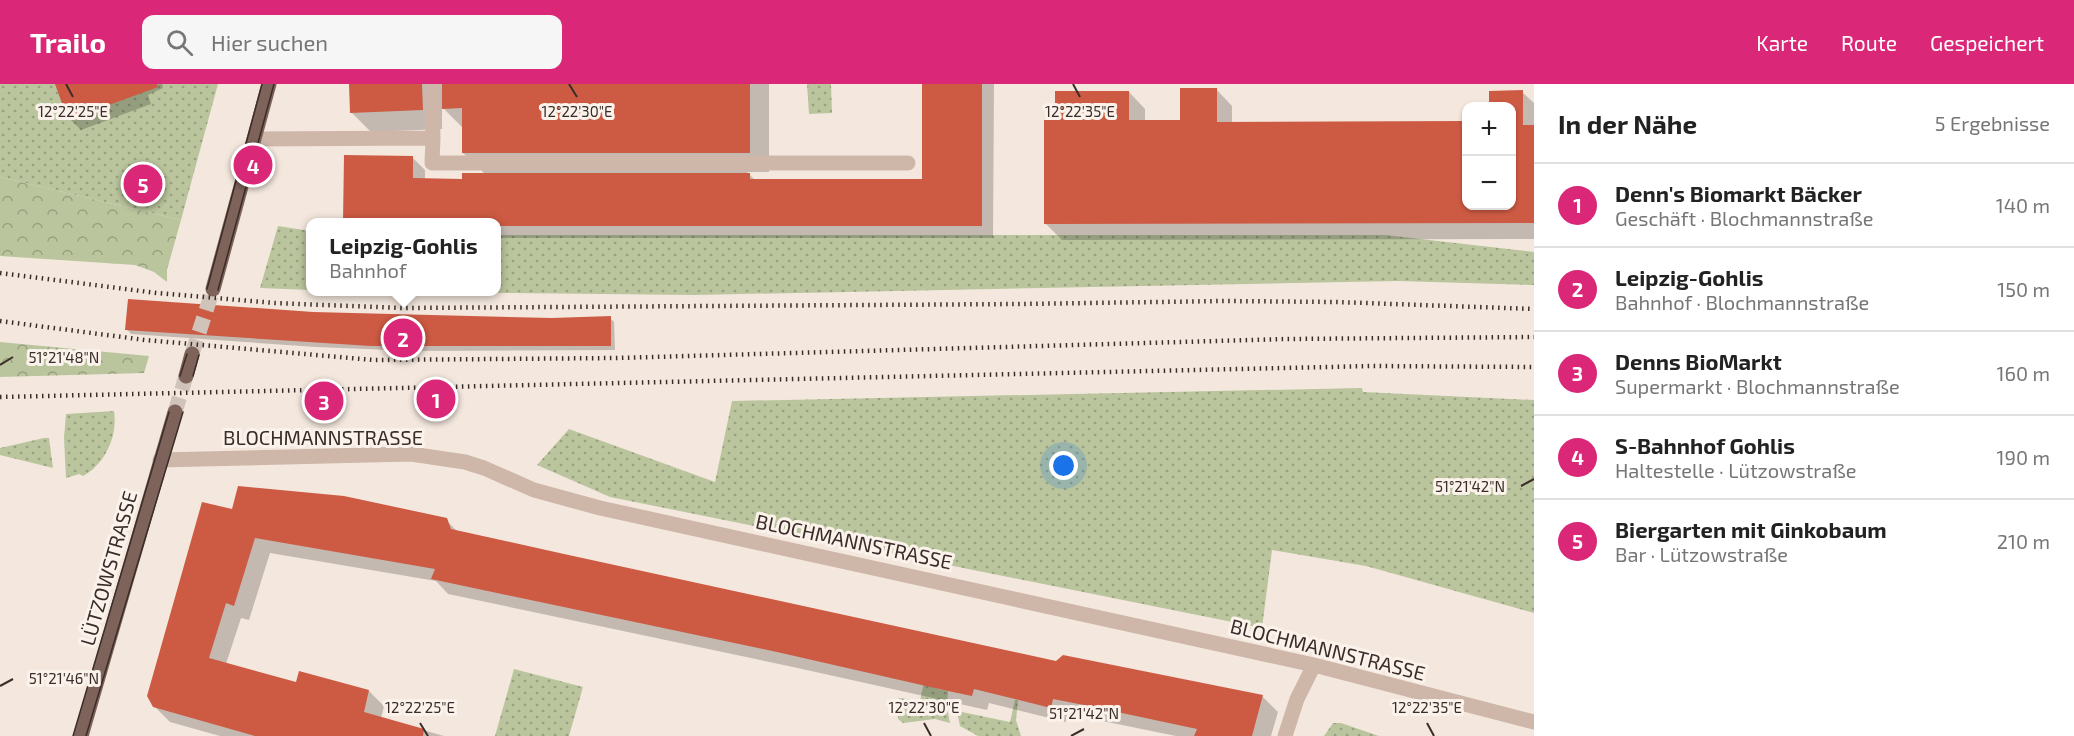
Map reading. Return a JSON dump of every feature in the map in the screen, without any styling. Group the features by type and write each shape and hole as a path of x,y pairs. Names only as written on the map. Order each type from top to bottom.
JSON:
{"main road":[{"path":"213,289 269,84"},
{"path":"186,376 192,354"},
{"name":"LÜTZOWSTRASSE","path":"81,736 175,412"}],"street":[{"path":"432,84 432,164 908,163"},
{"path":"254,139 433,138"},
{"name":"BLOCHMANNSTRASSE","path":"160,460 411,454 465,462 534,490 600,508 1314,665 1534,722"},
{"path":"1285,736 1297,699 1314,665"}],"green space":[{"path":"0,84 218,84 181,220 0,177"},
{"path":"807,84 831,84 832,113 809,114"},
{"path":"0,177 181,220 167,270 167,282 154,272 135,265 0,256"},
{"path":"278,226 306,230 306,290 260,288"},
{"path":"501,235 1385,235 1534,252 1534,285 1397,281 695,295 501,293"},
{"path":"0,342 149,356 144,373 0,377"},
{"path":"1362,388 1363,392 1534,400 1534,613 1366,566 1272,550 1262,628 610,497 537,465 569,429 715,482 732,401"},
{"path":"114,411 114,430 104,457 83,476 79,474 66,478 64,438 66,414"},
{"path":"49,438 53,468 0,455 0,448"},
{"path":"514,669 583,687 569,736 495,736"},
{"path":"924,682 938,682 937,689 948,691 947,708 950,723 935,719 903,723 898,719 897,701 899,698 920,701"},
{"path":"1015,700 1018,700 1016,720 1021,736 978,736 960,726 957,711 1010,722"},
{"path":"1333,723 1341,723 1379,736 1324,736"}],"building":[{"path":"55,84 157,84 158,87 68,120"},
{"path":"349,84 422,84 423,110 350,113"},
{"path":"442,84 750,84 750,153 462,153 462,108 442,109"},
{"path":"922,84 982,84 982,226 501,226 501,218 343,218 344,155 413,156 413,178 462,179 462,173 750,173 750,179 922,179"},
{"path":"1180,88 1217,88 1217,122 1462,121 1462,210 1516,210 1516,102 1489,102 1489,91 1523,90 1523,125 1534,125 1534,223 1044,224 1044,120 1055,120 1055,91 1129,91 1129,120 1180,120"},
{"path":"128,299 313,312 552,318 611,316 611,346 371,346 125,330"},
{"path":"238,486 344,496 447,518 451,529 1056,661 1063,655 1263,695 1252,736 1194,736 1197,729 1089,706 1053,699 1051,708 974,689 972,696 431,579 435,569 255,538 234,606 226,603 209,658 296,682 299,671 369,690 364,712 424,729 423,736 255,736 153,707 147,696 202,502 232,509"}],"tunnel":[{"path":"192,354 213,289"},
{"path":"175,412 186,376"}],"tram line":[{"path":"207,289 262,84"},
{"path":"218,290 274,84"},
{"path":"180,376 187,354"},
{"path":"193,376 199,355"},
{"path":"73,736 169,412"},
{"path":"86,736 183,412"}],"railway":[{"path":"0,273 157,293 275,303 401,308 1224,301 1337,302 1534,309"},
{"path":"0,321 145,340 373,360 617,358 1286,339 1534,337"},
{"path":"0,397 1372,366 1534,367"}],"place":[{"name":"S-Bahnhof Gohlis","path":"253,165"},
{"name":"Biergarten mit Ginkobaum","path":"143,184"},
{"name":"Leipzig-Gohlis","path":"403,338"},
{"name":"Denn's Biomarkt Bäcker","path":"436,399"},
{"name":"Denns BioMarkt","path":"324,401"}]}
